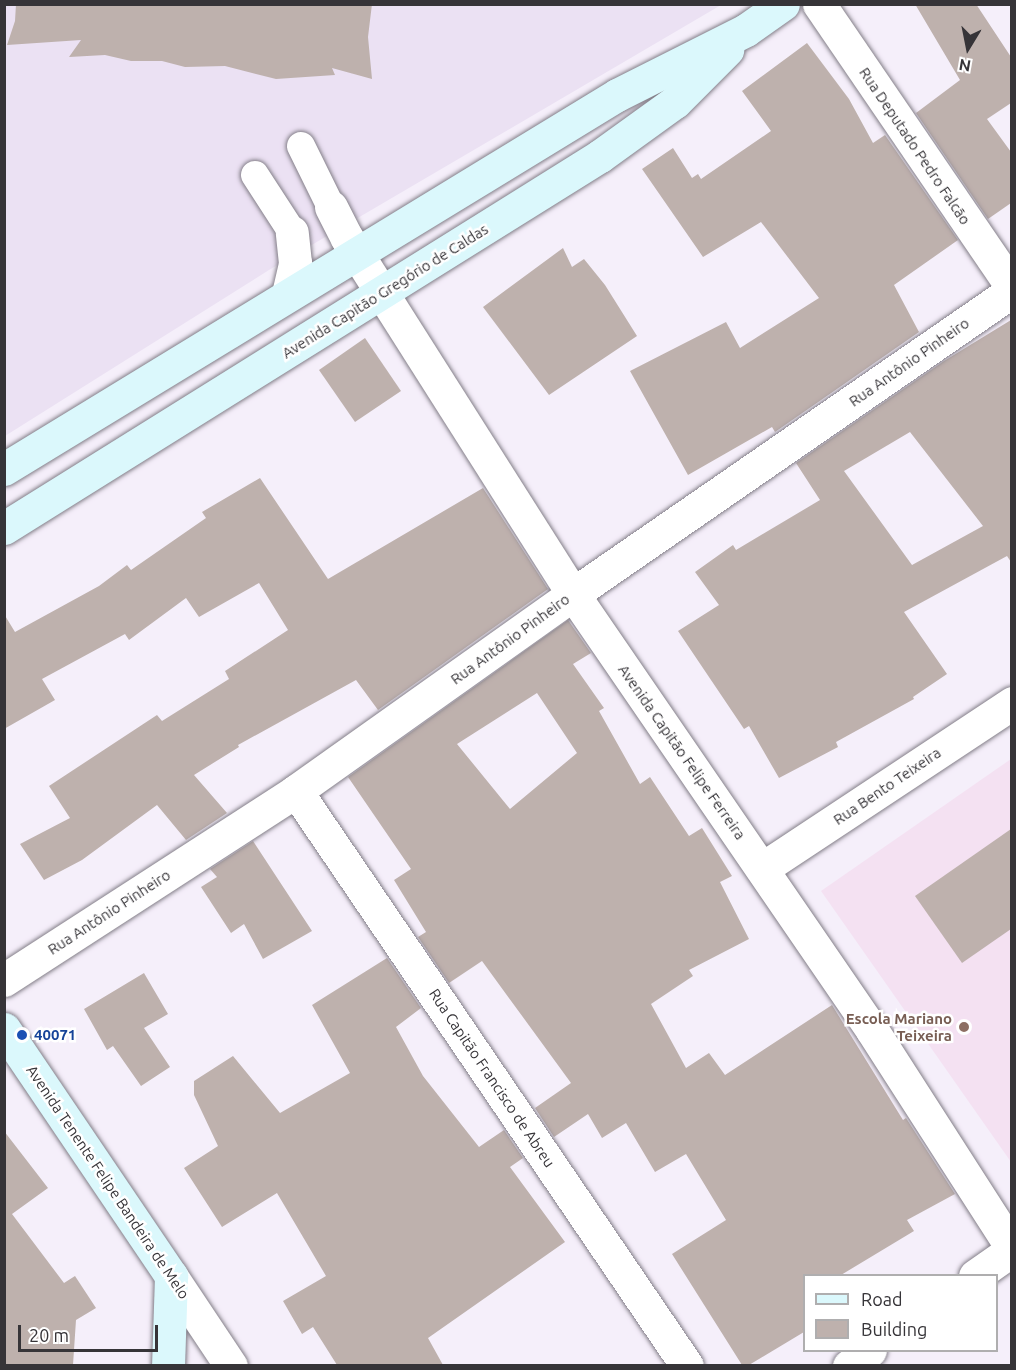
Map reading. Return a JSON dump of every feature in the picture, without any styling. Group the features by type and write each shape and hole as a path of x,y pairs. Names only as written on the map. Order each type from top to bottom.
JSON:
{"main road":[{"name":"Avenida Capitão Gregório de Caldas","path":"4,469 617,95 746,30 783,4"},
{"name":"Avenida Capitão Gregório de Caldas","path":"4,528 600,156 675,102 746,30"},
{"name":"Avenida Tenente Felipe Bandeira de Melo","path":"4,1029 171,1276"},
{"path":"168,1365 171,1276"}],"street":[{"name":"Rua Deputado Pedro Falcão","path":"819,4 1011,290"},
{"name":"Avenida Capitão Felipe Ferreira","path":"331,207 382,292 573,594 872,1030 1011,1249"},
{"path":"288,294 295,263 292,232"},
{"name":"Rua Antônio Pinheiro","path":"4,980 296,791 573,594 1011,290"},
{"name":"Rua Bento Teixeira","path":"763,868 1011,703"},
{"name":"Rua Capitão Francisco de Abreu","path":"296,791 687,1365"},
{"path":"976,1274 1011,1249"},
{"name":"Avenida Tenente Felipe Bandeira de Melo","path":"171,1276 231,1365"},
{"path":"849,1365 867,1352"}],"lane":[{"path":"301,146 331,207"},
{"path":"255,175 292,232"}],"shaded area":[{"path":"5,5 721,5 269,270 5,436"},
{"name":"Escola Mariano Teixeira","path":"1011,759 1011,1162 821,891"}],"building":[{"path":"16,4 372,4 368,37 372,79 332,68 335,75 276,79 225,66 185,67 162,61 131,61 105,55 69,57 81,40 7,45 15,21"},
{"path":"915,4 976,4 1011,57 1011,103 987,119 1011,152 1011,203 988,219 916,113 960,80"},
{"path":"807,43 849,99 873,143 885,135 958,240 894,285 919,332 775,432 772,427 688,475 630,371 726,322 740,348 819,298 761,222 703,257 642,169 673,148 692,178 698,174 701,179 771,131 742,91"},
{"path":"563,248 572,267 584,259 605,285 637,336 549,395 483,307"},
{"path":"1011,320 1011,562 1007,556 904,612 947,674 913,697 914,699 836,742 838,747 779,778 749,726 744,729 678,631 719,605 695,572 733,545 736,550 820,500 796,463 944,361","holes":["910,432 983,526 912,565 844,471"]},
{"path":"365,338 401,391 355,422 319,370"},
{"path":"260,478 328,579 483,488 548,589 378,710 356,680 238,745 239,747 194,775 227,813 186,840 157,805 82,860 44,880 20,844 70,818 49,786 157,715 162,721 229,679 225,671 288,630 259,583 199,617 186,598 129,640 125,634 42,679 55,700 4,729 4,614 15,632 99,586 127,565 131,570 206,518 202,512"},
{"path":"568,620 591,653 573,664 604,708 599,711 640,784 650,777 689,836 702,828 732,876 720,882 749,939 689,970 693,976 651,1004 686,1068 709,1053 725,1075 832,1005 903,1120 906,1118 955,1194 907,1220 914,1231 843,1274 803,1274 803,1333 749,1365 742,1365 672,1254 726,1220 686,1154 655,1172 626,1123 602,1138 588,1114 554,1137 535,1108 571,1083 482,961 449,983 418,937 426,932 394,880 411,869 348,777","holes":["537,693 577,753 510,809 457,744"]},
{"path":"1011,829 1011,929 962,963 915,896"},
{"path":"253,841 312,931 263,959 244,924 231,933 201,887 217,877 210,869"},
{"path":"387,958 421,1008 396,1027 423,1076 479,1147 504,1130 523,1158 510,1167 565,1242 428,1338 443,1365 337,1365 313,1327 302,1334 283,1301 326,1276 277,1193 222,1227 184,1168 218,1146 194,1095 194,1081 233,1056 280,1113 350,1073 312,1005"},
{"path":"144,973 168,1014 144,1028 170,1067 141,1086 113,1046 107,1050 84,1009"},
{"path":"4,1131 48,1188 12,1214 64,1283 75,1276 96,1308 76,1320 73,1365 4,1365"}],"place":[{"name":"Escola Mariano Teixeira","path":"964,1027"},
{"name":"40071","path":"22,1035"}]}
